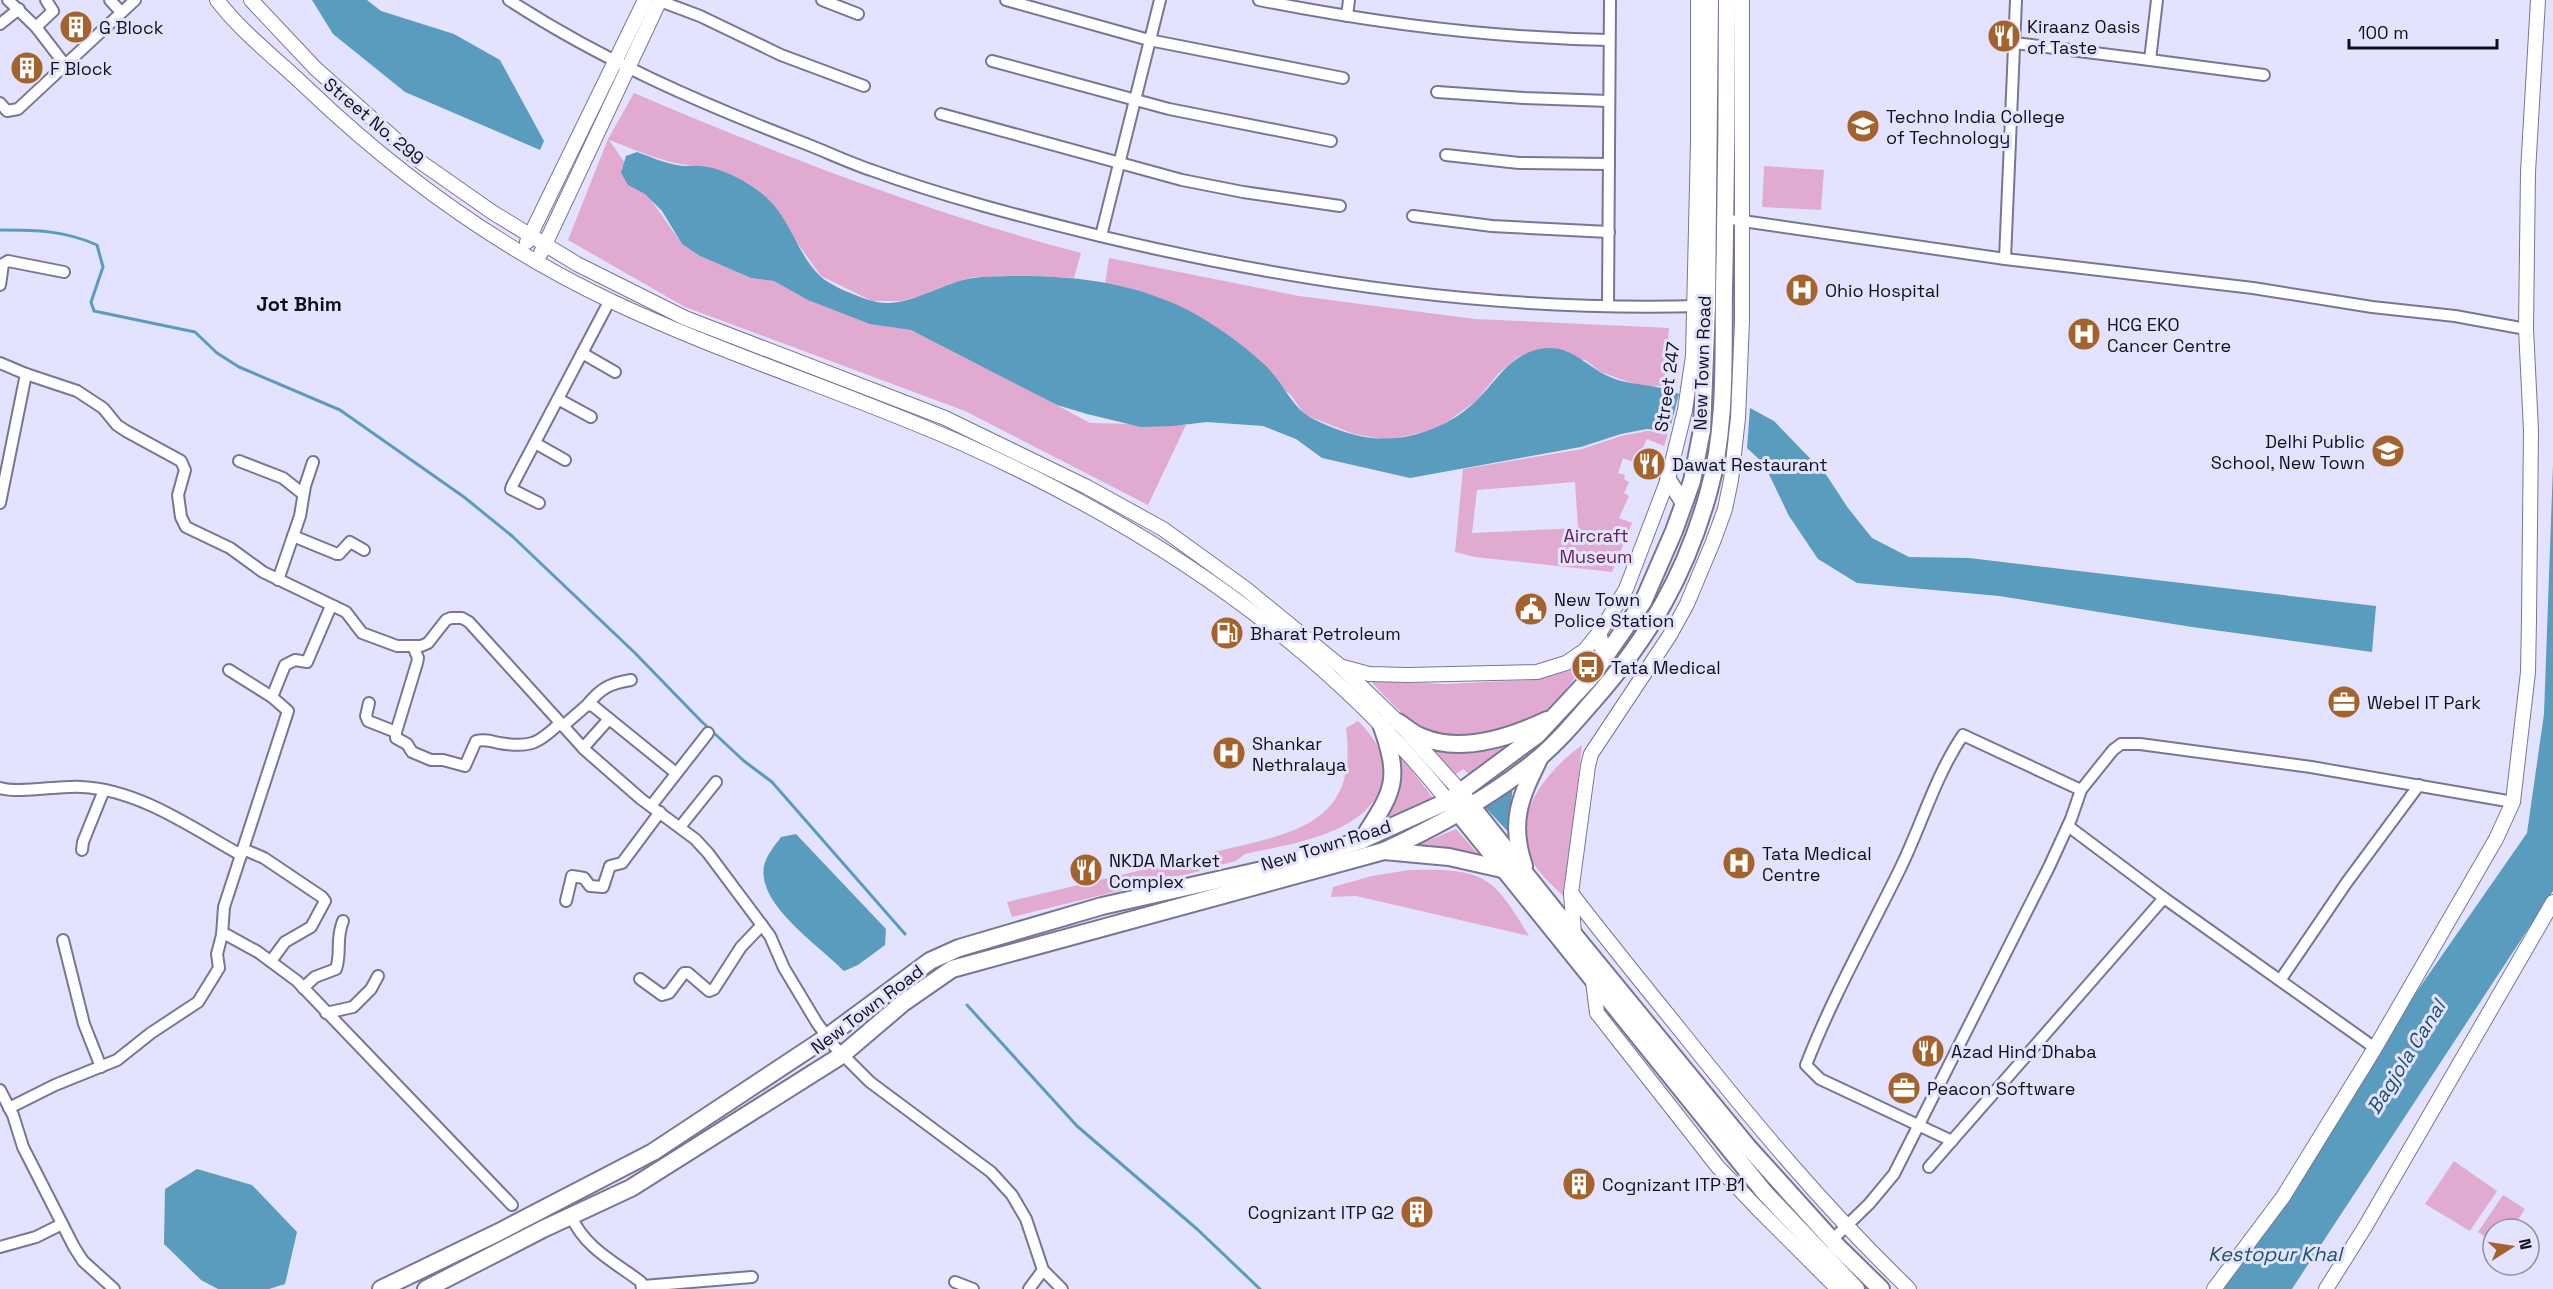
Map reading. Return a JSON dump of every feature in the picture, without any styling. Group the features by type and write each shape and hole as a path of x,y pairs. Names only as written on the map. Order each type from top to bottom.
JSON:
{"main road":[{"path":"1460,803 1556,716 1605,659 1643,602 1692,481 1702,430 1700,306 1710,0"},
{"name":"New Town Road","path":"381,1289 499,1232 653,1152 827,1037 930,961 959,948 1102,906 1271,868 1362,840 1460,803 1541,756 1567,731 1627,662 1675,584 1708,493 1719,443 1723,363 1727,0"},
{"path":"1668,479 1684,504"},
{"path":"1599,634 1605,659"},
{"path":"1398,722 1422,737 1440,742 1467,743 1493,741 1556,716"},
{"path":"1362,840 1384,804 1391,789 1394,772 1392,754 1381,724"},
{"path":"1526,873 1517,839 1517,814 1524,790 1541,756"},
{"path":"1460,803 1502,868 1765,1193 1881,1289"},
{"path":"1460,803 1526,873 1831,1247 1856,1289"},
{"name":"New Town Road","path":"426,1289 631,1188 842,1054 903,1003 952,969 1383,851 1432,829 1460,803"},
{"path":"1383,851 1449,857 1502,868"}],"street":[{"path":"9,0 36,27 66,66"},
{"path":"36,27 54,11 46,0"},
{"path":"110,0 122,12"},
{"path":"0,103 7,111 18,109 135,0"},
{"name":"Street No. 299","path":"217,0 323,104 390,162 536,261 610,300 733,354 961,443 1031,476 1155,543 1206,577 1267,623 1330,676 1460,803"},
{"path":"251,0 316,69 422,164 545,245 646,300 686,318 945,418 1087,487 1163,529 1246,589 1340,666 1398,722 1460,803"},
{"path":"509,0 628,69 695,100 871,171 1040,221 1234,266 1366,288 1525,302 1608,306 1700,306"},
{"path":"522,251 645,0"},
{"path":"536,261 660,0 700,16 781,55 864,86"},
{"path":"822,0 858,14"},
{"path":"1006,0 1149,40 1343,78"},
{"path":"1101,236 1160,0"},
{"path":"1259,0 1347,16 1507,35 1609,40"},
{"path":"1347,16 1349,0"},
{"path":"1608,306 1610,0"},
{"name":"Street 247","path":"1340,666 1370,674 1389,675 1537,672 1566,663 1585,650 1599,634 1626,589 1668,479 1685,410 1700,306 1697,155 1698,0"},
{"path":"1574,934 1571,893 1587,766 1591,754 1681,614 1725,509 1731,480 1738,418 1743,220 1742,0"},
{"path":"2005,260 2016,0"},
{"path":"2150,60 2157,0"},
{"path":"2214,1289 2283,1197 2375,1048 2496,839 2513,802 2528,672 2531,430 2526,329 2528,172 2538,0"},
{"path":"0,24 19,9"},
{"path":"2015,44 2264,75"},
{"path":"992,61 1134,100 1220,120 1331,141"},
{"path":"1437,92 1609,101"},
{"path":"941,114 1171,177 1223,188 1340,206"},
{"path":"1446,155 1519,163 1609,164"},
{"path":"1413,216 1492,226 1609,232"},
{"path":"1725,220 1743,220 2005,260 2253,288 2372,307 2455,316 2526,329"},
{"path":"0,285 3,264 8,261 64,272"},
{"path":"539,503 511,489 610,300"},
{"path":"582,353 615,372"},
{"path":"0,363 77,391 103,408 117,425 182,461 185,470 178,495 181,517 186,527 230,548 278,580 346,612 362,633 398,646 413,646 428,644 446,620 462,618 477,630 583,748 608,771 680,827 708,853 770,936 784,968 827,1037 870,1082 991,1172 1011,1195 1026,1219 1043,1270 1062,1289"},
{"path":"0,503 26,374"},
{"path":"558,399 591,417"},
{"path":"535,443 565,460"},
{"path":"239,461 283,478 303,494"},
{"path":"278,580 293,536 313,462"},
{"path":"1155,543 1163,529"},
{"path":"293,536 337,554 350,542 364,549"},
{"path":"272,697 285,665 295,660 307,662 331,606"},
{"path":"413,646 417,654 417,663 396,738 407,744 413,753 434,761 443,760 465,766 476,741 529,745 542,740 612,682 631,680"},
{"path":"9,1108 55,1084 117,1060 151,1033 198,1002 219,968 217,954 222,935 224,907 288,716 286,708 272,697 229,670"},
{"path":"369,703 366,716 368,721 396,732"},
{"path":"588,704 676,773"},
{"path":"583,748 609,719"},
{"path":"566,901 572,876 584,878 590,886 603,887 610,866 622,863 676,773 708,734"},
{"path":"1952,1141 1820,1079 1806,1065 1859,948 1964,735 2081,790"},
{"path":"1831,1247 1894,1174 2068,826 2081,790 2113,750 2121,744 2311,767 2513,802"},
{"path":"680,827 716,782"},
{"path":"2281,979 2347,882 2419,785"},
{"path":"0,788 81,787 104,790 152,805 242,852 264,858 325,901 311,927 285,942 271,962"},
{"path":"82,850 83,842 104,790"},
{"path":"2068,826 2164,898 2375,1048"},
{"path":"1571,893 1724,1086 1846,1227 1909,1289"},
{"path":"1929,1167 2164,898"},
{"path":"2326,1289 2365,1227 2553,902"},
{"path":"303,988 315,977 336,969 339,954 337,936 343,921"},
{"path":"640,979 662,995 669,993 684,973 688,973 709,991 714,989 741,947 762,924"},
{"path":"222,935 227,935 271,962 303,988 449,1136 512,1205"},
{"path":"63,940 84,1024 101,1067"},
{"path":"326,1013 353,1007 371,989 378,976"},
{"path":"1593,981 1597,1013 1718,1167 1838,1289"},
{"path":"0,1090 23,1147 83,1261 114,1289"},
{"path":"571,1216 578,1231 593,1249 624,1269 643,1287 752,1277"},
{"path":"0,1247 36,1237 62,1224"},
{"path":"1029,1289 1043,1270"},
{"path":"955,1282 973,1289"}],"green space":[{"path":"634,93 799,160 910,201 1081,253 1074,278 974,277 901,301 872,301 821,276 798,244 704,166 667,161 609,140 682,244 700,256 751,278 774,281 870,323 911,330 975,361 1090,423 1186,425 1148,505 965,411 685,307 568,240 608,139"},
{"path":"1764,166 1824,170 1821,210 1762,207"},
{"path":"1109,258 1299,296 1475,319 1669,328 1664,386 1639,386 1601,372 1585,360 1531,352 1518,357 1498,374 1476,401 1437,429 1387,440 1354,434 1305,415 1290,394 1105,284"},
{"name":"Aircraft Museum","path":"1647,431 1668,433 1664,446 1647,439 1636,463 1623,458 1618,473 1625,475 1624,479 1629,482 1624,493 1629,496 1619,518 1632,523 1612,572 1475,557 1455,552 1463,469 1582,449 1621,436","holes":["1575,482 1578,528 1472,533 1477,490"]},
{"path":"1588,661 1560,698 1546,711 1489,734 1468,737 1433,732 1417,724 1402,713 1371,681 1445,684 1530,680 1566,672"},
{"path":"1358,721 1371,735 1383,759 1384,777 1372,803 1342,827 1323,835 1245,854 1236,861 1216,866 1214,852 1292,831 1313,820 1330,806 1342,787 1347,761 1346,728"},
{"path":"1512,741 1514,743 1471,776 1463,769 1455,775 1433,747"},
{"path":"1582,745 1565,898 1536,867 1527,850 1525,833 1527,815 1543,783 1568,756"},
{"path":"1402,758 1433,798 1379,824 1396,794"},
{"path":"1456,829 1486,863 1411,848"},
{"path":"1197,857 1200,871 1012,917 1007,902"},
{"path":"1409,870 1453,871 1485,881 1504,898 1529,936 1356,896 1331,897 1333,887 1372,876"},
{"path":"2454,1161 2497,1191 2470,1231 2425,1204"},
{"path":"2503,1195 2525,1209 2520,1217 2488,1217"}],"water":[{"path":"312,0 367,0 381,11 454,34 500,60 544,141 540,150 405,92 333,34"},
{"path":"637,152 672,164 709,167 736,177 752,187 766,197 781,215 805,257 820,276 836,287 869,300 882,303 909,300 973,278 1029,276 1090,280 1130,288 1168,301 1207,321 1245,348 1267,367 1305,414 1355,435 1387,439 1404,437 1435,428 1464,412 1512,363 1529,352 1540,349 1560,349 1610,377 1679,394 1669,432 1647,429 1621,434 1581,447 1410,478 1322,458 1296,439 1263,426 1207,422 1141,427 1057,405 911,330 870,324 808,300 774,281 751,278 700,256 682,244 662,211 645,194 628,185 621,173 626,156"},
{"path":"1750,408 1774,421 1827,476 1848,508 1872,538 1909,557 1969,558 2376,606 2372,652 2192,627 1999,596 1857,583 1818,559 1789,516 1764,464 1747,448"},
{"name":"Kestopur Khal","path":"2553,465 2553,891 2292,1289 2210,1289 2527,833 2544,714"},
{"path":"1513,783 1510,817 1512,836 1484,806"},
{"path":"796,834 886,929 885,945 858,965 844,971 780,910 764,881 764,866 771,851 781,837"},
{"path":"197,1169 252,1185 297,1232 285,1284 269,1289 218,1289 201,1280 164,1244 165,1189"}],"waterway":[{"path":"0,230 61,234 97,245 103,267 91,302 94,311 195,332 217,353 239,367 340,410 464,497 512,536 635,653 701,721 744,761 772,782 905,934"},
{"path":"967,1005 1077,1126 1197,1229 1260,1289"}],"place":[{"name":"G Block","path":"76,27"},
{"name":"Kiraanz Oasis of Taste","path":"2004,36"},
{"name":"F Block","path":"27,68"},
{"name":"Techno India College of Technology","path":"1863,126"},
{"name":"Ohio Hospital","path":"1802,290"},
{"name":"HCG EKO Cancer Centre","path":"2084,334"},
{"name":"Delhi Public School, New Town","path":"2388,451"},
{"name":"Dawat Restaurant","path":"1649,464"},
{"name":"New Town Police Station","path":"1531,609"},
{"name":"Bharat Petroleum","path":"1227,633"},
{"name":"Tata Medical","path":"1588,667"},
{"name":"Webel IT Park","path":"2344,702"},
{"name":"Shankar Nethralaya","path":"1229,753"},
{"name":"Tata Medical Centre","path":"1739,863"},
{"name":"NKDA Market Complex","path":"1086,870"},
{"name":"Azad Hind Dhaba","path":"1928,1051"},
{"name":"Peacon Software","path":"1904,1088"},
{"name":"Cognizant ITP B1","path":"1579,1184"},
{"name":"Cognizant ITP G2","path":"1417,1212"}],"district":[{"name":"Jot Bhim","path":"299,304"}],"water label":[{"name":"Bagjola Canal","path":"2406,1057"}]}
